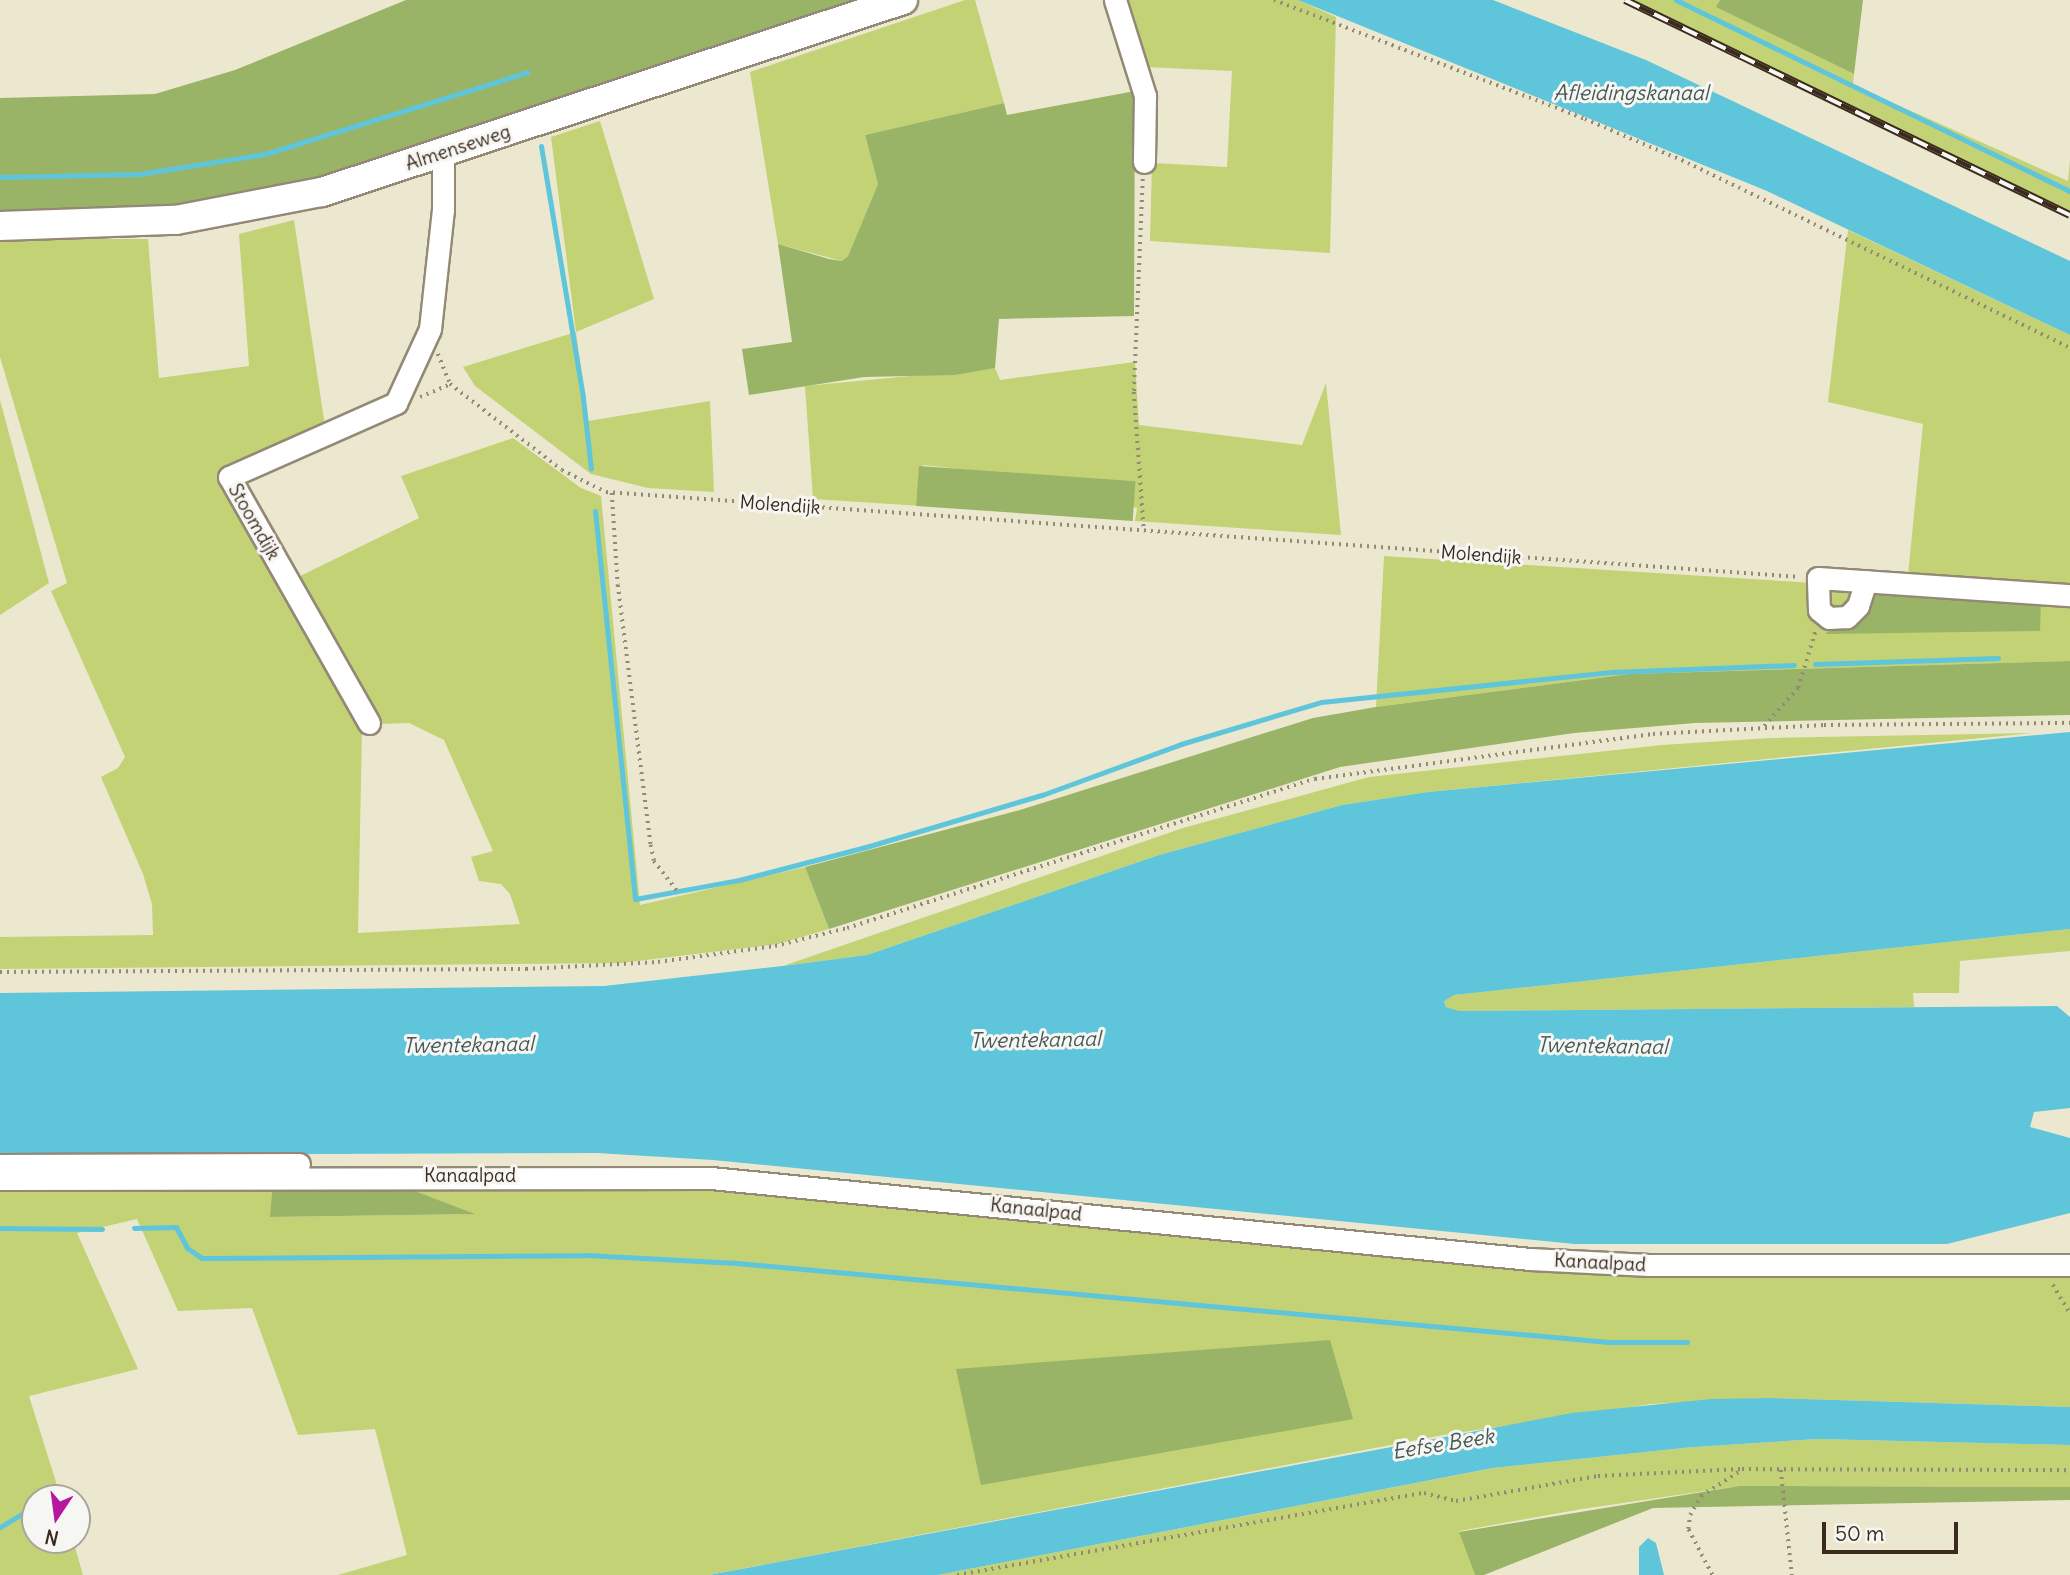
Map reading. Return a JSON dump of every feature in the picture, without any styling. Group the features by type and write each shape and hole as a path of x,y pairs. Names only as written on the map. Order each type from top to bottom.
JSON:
{"main road":[{"name":"Almenseweg","path":"0,226 135,223 219,214 322,192 903,0"}],"street":[{"path":"1115,0 1145,96 1144,162"},
{"path":"396,403 430,329 443,211 443,153"},
{"name":"Stoomdijk","path":"369,723 229,477 396,403"},
{"path":"1866,581 1853,613 1829,618 1817,604 1818,578 1866,581 2070,595"},
{"path":"0,1165 347,1164 359,1176"},
{"name":"Kanaalpad","path":"0,1180 359,1176 711,1178 1530,1259 1663,1265 2070,1265"}],"path":[{"path":"1274,0 1585,118 1688,163 2070,348"},
{"path":"1144,162 1134,392 1144,530"},
{"path":"396,403 450,384 430,329"},
{"name":"Molendijk","path":"450,384 578,481 612,493 1818,578"},
{"path":"612,493 618,585 648,832 654,861 679,893"},
{"path":"1762,728 1798,688 1809,640 1829,618"},
{"path":"0,972 591,968 736,952 775,946 916,908 1063,857 1315,779 1583,741 1762,728 2070,723"},
{"path":"2037,1265 2070,1313"},
{"path":"1712,1575 1688,1529 1690,1515 1701,1496 1742,1469"},
{"path":"957,1575 1424,1493 1456,1501 1598,1476 1742,1469 2070,1470"},
{"path":"1781,1470 1792,1575"}],"green space":[{"path":"406,0 861,0 331,179 190,209 0,214 0,98 155,94 235,70"},
{"path":"965,0 975,0 1004,103 865,135 878,184 848,256 842,261 778,244 750,72"},
{"path":"1120,0 1298,0 1336,17 1330,253 1150,241 1152,163 1227,167 1232,71 1146,67"},
{"path":"1628,0 1720,0 1717,7 1854,74 1853,85 2068,181 2070,160 2070,212"},
{"path":"1720,0 1863,0 1854,74 1716,7"},
{"path":"1135,91 1134,316 999,319 995,368 954,375 864,377 749,395 742,349 792,342 778,244 829,259 842,261 848,256 878,184 865,135 1004,103 1007,115"},
{"path":"600,121 654,299 576,332 551,137"},
{"path":"294,220 325,426 221,476 362,730 358,933 520,924 510,894 501,884 479,881 471,857 493,851 444,740 409,723 380,724 294,579 419,518 401,476 513,438 581,488 601,496 640,905 805,867 829,929 778,944 621,963 0,969 0,937 153,935 152,904 143,874 101,777 118,768 125,757 51,591 67,583 0,357 0,239 148,239 159,378 249,366 239,234"},
{"path":"1848,230 2070,335 2070,587 1908,575 1923,424 1828,402"},
{"path":"576,332 588,421 710,401 714,492 648,488 591,474 475,386 463,367"},
{"path":"1135,362 1139,425 1302,445 1326,383 1341,535 1135,521 1137,508 1016,475 923,465 922,506 813,499 805,386 995,368 1000,380"},
{"path":"0,400 49,583 0,615"},
{"path":"919,466 1135,481 1133,521 916,506"},
{"path":"1384,556 1814,583 1817,615 2039,631 2041,603 2070,605 2070,661 1629,674 1376,707"},
{"path":"1830,587 1849,589 1852,599 1843,611 1828,606"},
{"path":"1879,590 2041,603 2040,631 1825,634"},
{"path":"2070,661 2070,715 1695,723 1574,733 1340,767 829,929 805,867 1020,810 1313,718 1376,707 1629,674"},
{"path":"2033,733 1428,792 1342,805 1159,855 867,955 783,966 1183,828 1369,777 1662,745 1770,738"},
{"path":"2070,929 2070,951 1960,961 1959,993 1913,993 1914,1007 1458,1011 1446,1007 1444,1000 1453,995"},
{"path":"391,1182 676,1185 1316,1244 2070,1270 2070,1407 1770,1398 1651,1404 1443,1435 709,1575 338,1575 407,1555 375,1429 298,1435 252,1308 178,1311 137,1219 77,1233 138,1369 29,1396 57,1484 21,1484 21,1554 77,1554 83,1575 0,1575 0,1186 273,1183 271,1217 473,1214"},
{"path":"391,1182 475,1214 270,1217 273,1183"},
{"path":"1330,1340 1353,1419 981,1485 956,1369"},
{"path":"1818,1439 2070,1445 2070,1487 1739,1486 1582,1509 1459,1531 1475,1575 938,1575 1494,1468 1693,1447"},
{"path":"1739,1486 2070,1487 2070,1500 1653,1508 1484,1575 1475,1575 1459,1532"}],"water":[{"name":"Afleidingskanaal","path":"1298,0 1493,0 1646,60 2070,261 2070,335 1767,191"},
{"name":"Twentekanaal","path":"2070,732 2070,929 1454,995 1444,1001 1446,1007 1459,1011 2057,1006 2070,1017 2070,1108 2034,1112 2030,1127 2070,1138 2070,1213 1947,1244 1575,1244 713,1160 597,1153 0,1155 0,993 604,986 783,966 867,955 1159,855 1342,805 1428,792"},
{"name":"Eefse Beek","path":"1770,1398 2070,1407 2070,1445 1818,1439 1693,1447 1493,1468 938,1575 709,1575 1572,1413 1711,1399"},
{"path":"1648,1538 1656,1543 1664,1575 1639,1575 1639,1547"}],"waterway":[{"path":"1676,0 2070,191"},
{"path":"0,177 139,174 265,154 528,72"},
{"path":"541,146 583,398 591,469"},
{"path":"595,511 635,899 739,880 866,847 1042,795 1181,744 1321,702 1612,672 1794,665"},
{"path":"1815,664 1998,658"},
{"path":"134,1228 176,1227 187,1248 202,1258 587,1255 737,1263 1608,1342 1687,1342"},
{"path":"0,1228 102,1229"},
{"path":"0,1527 21,1514"}],"railway":[{"path":"1625,0 2070,215"}]}
